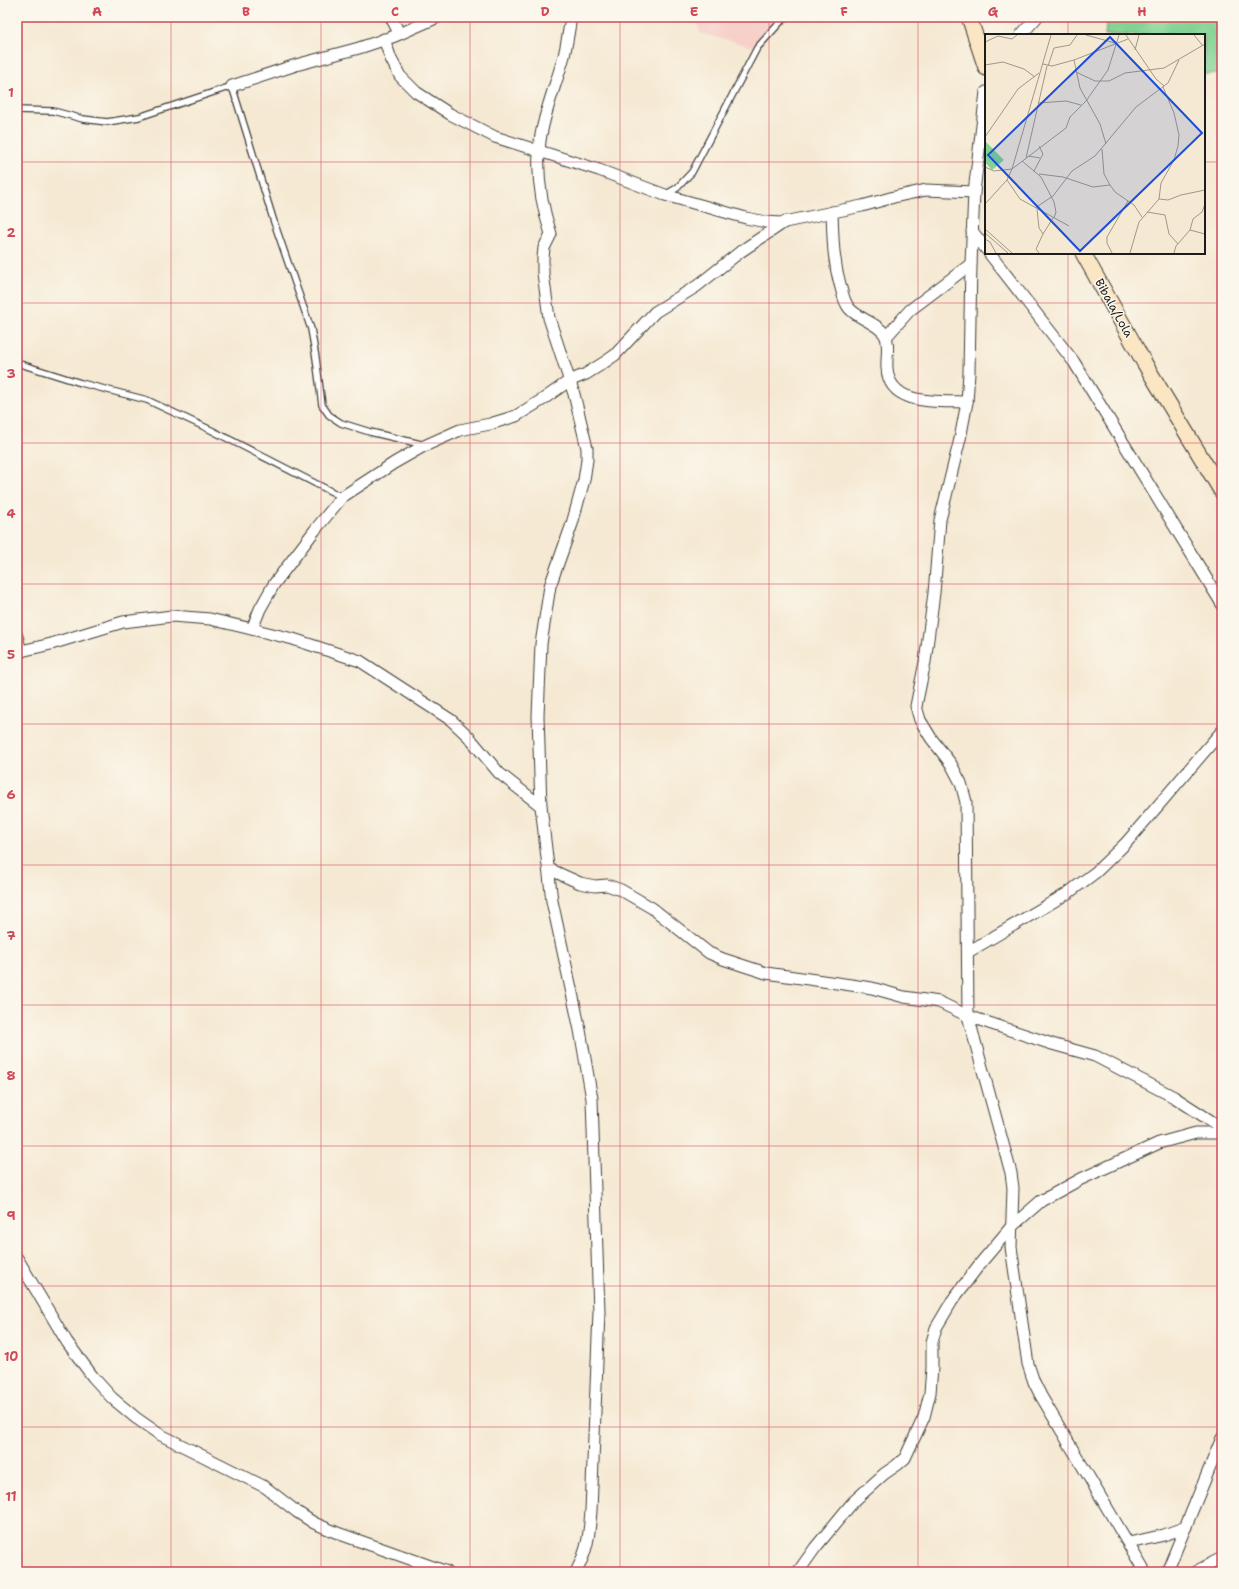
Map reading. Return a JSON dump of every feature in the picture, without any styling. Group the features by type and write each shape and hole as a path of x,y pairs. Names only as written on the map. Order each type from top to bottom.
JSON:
{"main road":[{"path":"969,17 985,65"},
{"name":"Bibala/Lola","path":"1084,254 1145,364 1222,492"}],"street":[{"path":"392,17 399,33"},
{"path":"232,86 384,39 438,17"},
{"path":"571,17 564,56 546,110 540,141 540,183 544,214 551,234 544,248 543,273 549,318 574,394 587,448 587,460 584,480 572,524 550,586 541,644 538,716 542,806 552,901 580,1030 592,1099 599,1312 591,1511 585,1554 576,1572"},
{"path":"1022,34 1037,17"},
{"path":"384,39 391,59 400,76 416,92 450,114 495,137 599,170 665,195 759,221 786,221 926,190 974,192"},
{"path":"985,100 974,192 967,402 960,439 940,520 934,593 925,662 917,695 916,706 920,720 931,738 951,764 961,783 966,802 968,1016 1012,1173 1013,1194 1011,1247 1028,1364 1034,1382 1145,1572"},
{"path":"832,212 833,255 835,269 844,300 848,307 882,331 886,336 888,345 887,373 889,381 902,395 915,400 967,402"},
{"path":"252,629 260,609 274,584 342,497 375,477 394,463 460,430 516,416 569,381 586,374 615,356 655,312 697,286 740,252 786,221"},
{"path":"972,231 985,248"},
{"path":"990,254 1074,362 1222,604"},
{"path":"886,336 910,310 971,264"},
{"path":"17,636 19,652 123,622 172,616 210,619 300,641 360,661 451,720 468,736 499,773 542,806"},
{"path":"968,952 1068,893 1096,872 1126,843 1222,731"},
{"path":"548,869 580,883 595,886 607,885 621,890 652,908 709,953 723,959 766,973 872,988 904,997 939,1002 968,1016 1052,1044 1095,1056 1174,1097 1222,1128"},
{"path":"798,1572 815,1548 853,1502 878,1479 901,1463 905,1458 924,1417 930,1393 932,1342 936,1328 952,1301 1011,1227 1041,1201 1081,1179 1159,1143 1196,1133 1222,1133"},
{"path":"17,1258 68,1342 93,1377 112,1398 136,1418 159,1434 265,1487 297,1512 314,1523 340,1534 447,1572"},
{"path":"1167,1572 1222,1438"},
{"path":"1129,1543 1164,1535 1186,1527"},
{"path":"1195,1572 1222,1558"}],"lane":[{"path":"665,195 677,188 692,172 757,48 785,17"},
{"path":"17,110 53,111 83,119 107,122 139,117 232,86 274,222 311,329 322,405 329,415 340,423 427,446"},
{"path":"17,363 81,383 147,400 211,430 342,497"}],"shaded area":[{"path":"696,17 785,17 757,48 700,33"}],"green space":[{"path":"1107,17 1222,17 1222,73 1205,74 1205,34 1105,34"}]}
